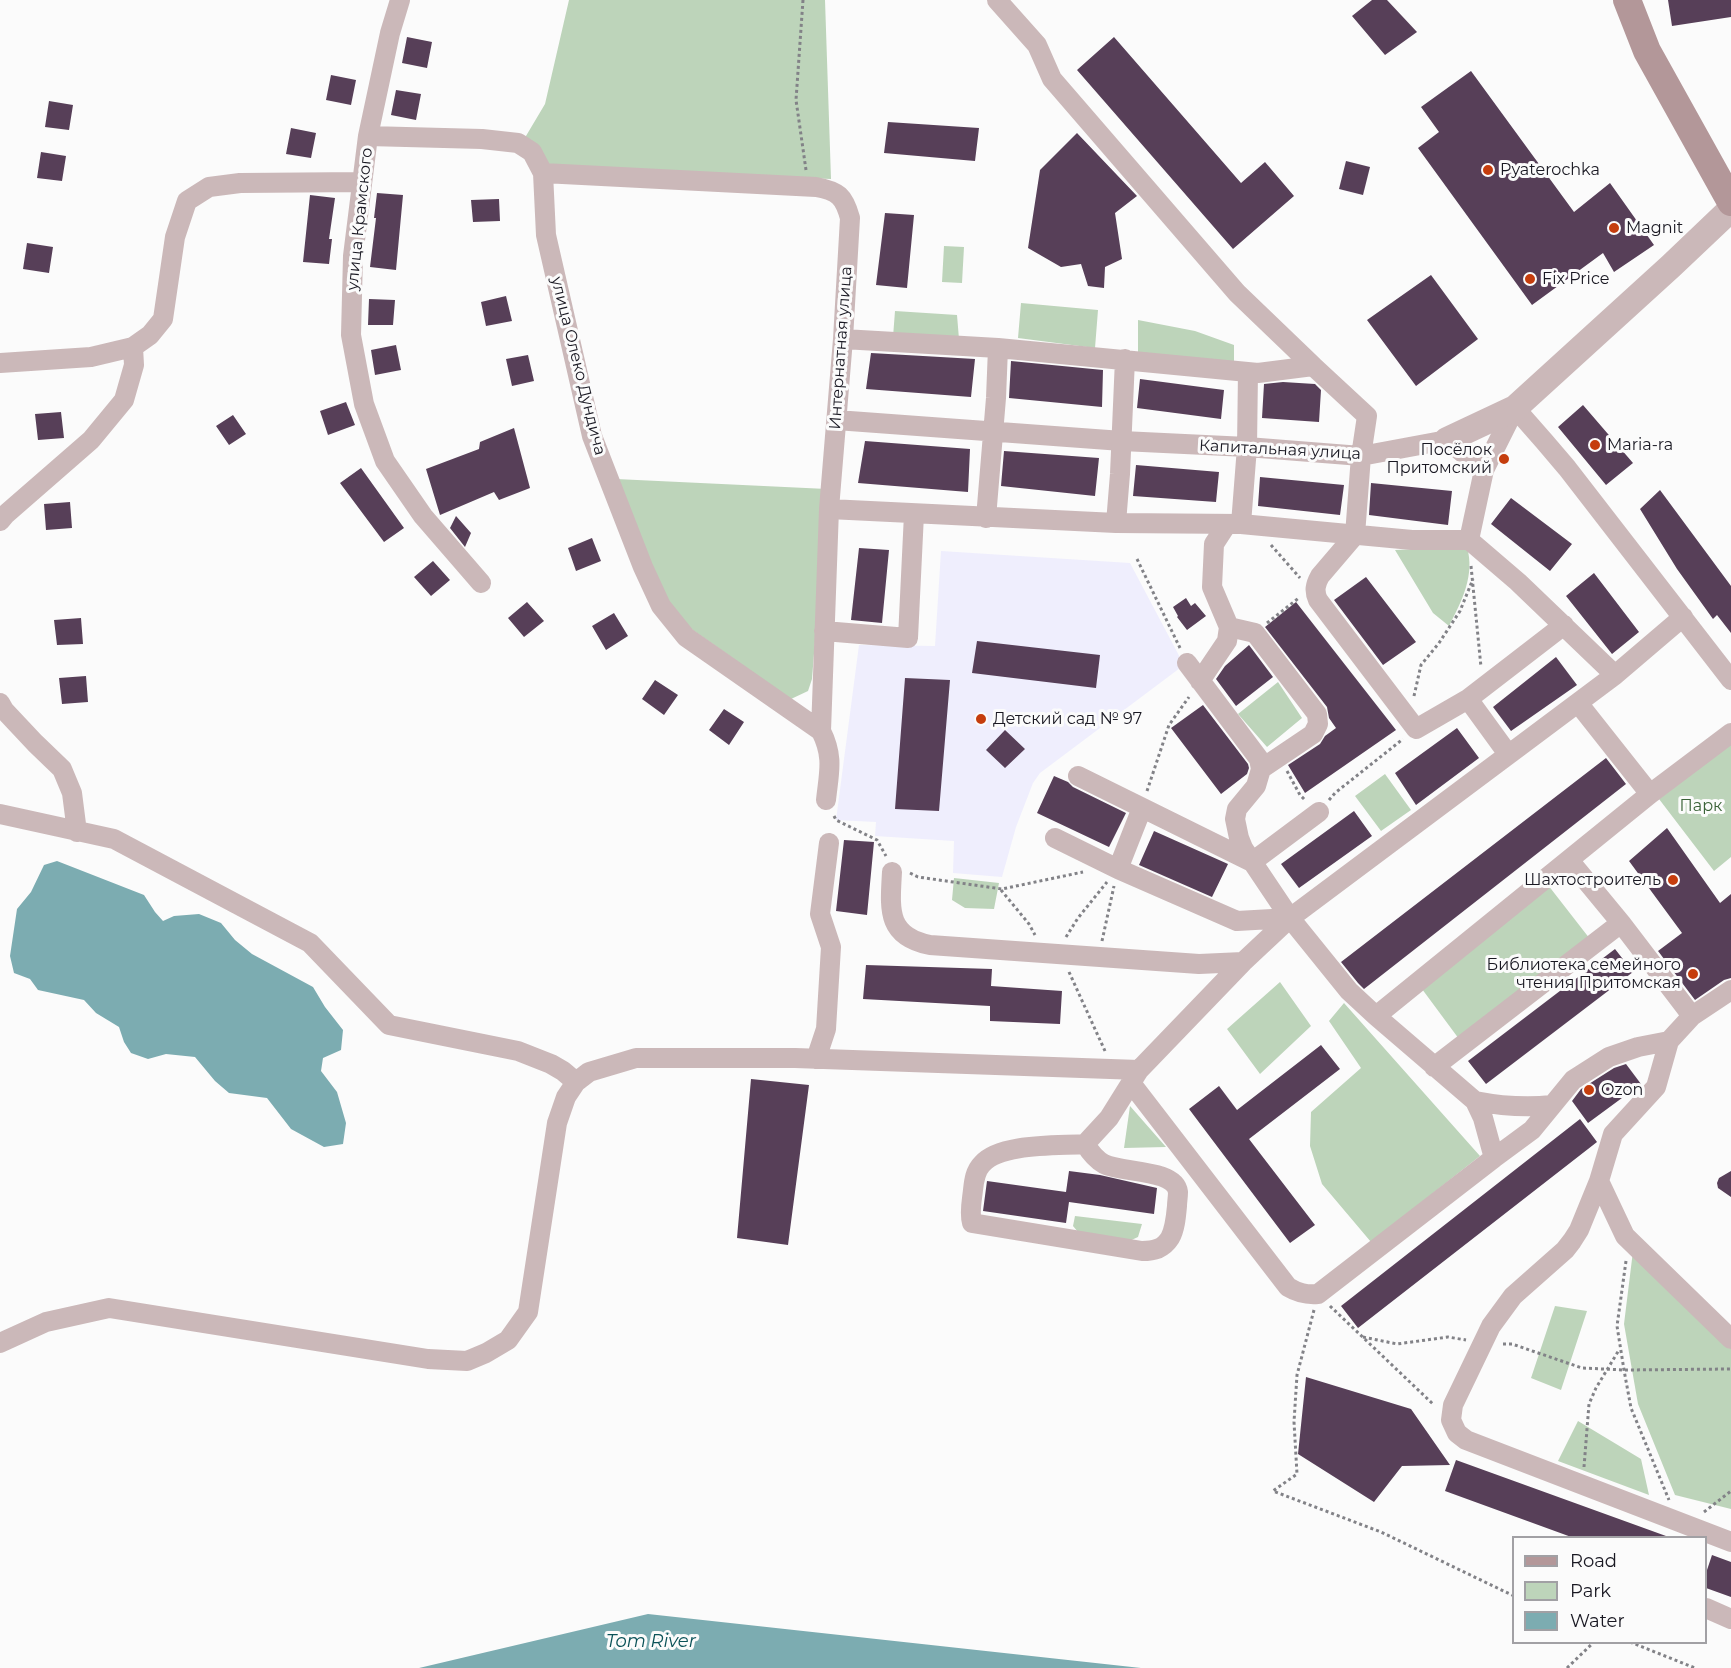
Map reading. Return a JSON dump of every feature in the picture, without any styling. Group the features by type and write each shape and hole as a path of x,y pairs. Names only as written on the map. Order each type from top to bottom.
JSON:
{"main road":[{"path":"1627,0 1647,51 1731,202"}],"street":[{"name":"улица Крамского","path":"400,0 390,33 368,136 353,256 351,335 364,404 385,461 423,516 481,583"},
{"path":"997,0 1036,45 1052,79 1237,293 1367,416 1355,535 1311,588 1413,725 1475,693 1564,625"},
{"path":"368,136 482,139 518,143 532,152 543,173"},
{"name":"Интернатная улица","path":"543,173 809,186 828,189 840,195 846,205 850,218 829,509 824,631 821,731 828,746 830,763 826,800"},
{"name":"улица Олеко Дундича","path":"543,173 546,235 592,436 643,567 661,606 686,638 821,731"},
{"path":"0,363 91,357 133,347 150,335 163,319 175,237 187,201 209,187 240,183 362,182"},
{"path":"1484,470 1447,440 1515,408 1731,208"},
{"path":"843,339 998,348 1258,373 1313,366"},
{"path":"0,521 5,514 91,440 123,400 134,365 133,347"},
{"path":"986,518 998,348"},
{"path":"1116,523 1125,359"},
{"path":"1200,681 1227,640 1229,627 1212,586 1214,544 1240,524 1246,447 1248,372"},
{"path":"1469,540 1484,470 1515,408"},
{"path":"1515,408 1567,468 1731,680"},
{"name":"Капитальная улица","path":"836,420 1362,456 1447,440"},
{"path":"829,509 1116,523 1240,524 1412,540 1469,540 1518,582 1615,675"},
{"path":"824,631 908,638 914,514"},
{"path":"1085,1144 1102,1163 1114,1168 1162,1176 1172,1182 1178,1192 1173,1233 1168,1242 1160,1248 1142,1251 978,1225 972,1222 974,1179 987,1159 1010,1149 1085,1144 1109,1118 1135,1076 1243,962 1290,918 1615,675 1683,617"},
{"path":"1229,627 1254,633 1317,714 1318,724 1314,734 1267,764 1256,786 1237,809 1235,819 1239,838 1252,862 1290,918 1349,991 1475,1101 1483,1118 1494,1158"},
{"path":"1187,663 1258,759 1267,764"},
{"path":"1475,693 1508,754"},
{"path":"0,703 4,710 62,769 72,793 77,832"},
{"path":"1578,703 1650,794"},
{"path":"1376,1016 1650,794 1731,733"},
{"path":"1078,776 1252,862"},
{"path":"1118,869 1142,808"},
{"path":"1252,862 1319,812"},
{"path":"0,814 114,839 310,943 389,1025 518,1051 551,1064 576,1082"},
{"path":"1054,838 1237,921 1290,918"},
{"path":"816,1059 826,1029 831,947 820,914 829,843"},
{"path":"1569,860 1621,923 1692,1016"},
{"path":"891,867 890,904 893,920 914,942 1199,964 1243,962"},
{"path":"1434,1067 1621,923"},
{"path":"1731,990 1692,1016 1669,1041 1656,1087 1613,1134 1599,1182 1580,1230 1565,1250 1513,1296 1491,1326 1453,1405 1451,1420 1457,1433 1466,1440 1692,1529 1731,1542"},
{"path":"0,1343 46,1322 109,1308 428,1359 467,1361 486,1353 508,1340 528,1312 557,1123 566,1097 576,1082 589,1072 636,1058 816,1059 1114,1069 1135,1076 1288,1287 1298,1293 1318,1294 1532,1130 1573,1080 1609,1057 1638,1047 1669,1041"},
{"path":"1475,1101 1516,1107 1552,1104"},
{"path":"1599,1182 1625,1236 1731,1339"},
{"path":"1707,1608 1731,1619"}],"path":[{"path":"803,0 796,100 809,186"},
{"path":"1240,524 1311,588 1254,633"},
{"path":"1469,540 1473,579 1475,693"},
{"path":"1137,559 1187,663"},
{"path":"1267,764 1284,766 1300,795 1319,812 1335,793 1413,725 1415,687 1421,665 1460,612 1473,579"},
{"path":"1142,808 1169,725 1200,681"},
{"path":"826,800 836,820 877,840 891,867 918,877 1000,889 1078,873 1118,869"},
{"path":"1050,953 1118,869"},
{"path":"1101,957 1101,943 1118,869"},
{"path":"1000,889 1050,953 1066,966 1114,1069"},
{"path":"1625,1236 1626,1257 1617,1326 1631,1408 1668,1495 1692,1529 1731,1491"},
{"path":"1451,1420 1318,1294 1297,1375 1294,1422 1297,1474 1273,1491 1381,1532 1512,1595"},
{"path":"1363,1337 1397,1344 1448,1337 1512,1344 1582,1368 1731,1369"},
{"path":"1582,1485 1589,1404 1620,1348"},
{"path":"1568,1668 1592,1644"},
{"path":"1635,1644 1695,1668"}],"shaded area":[{"name":"Детский сад № 97","path":"941,551 1130,563 1184,665 1040,773 1033,783 1016,827 1002,877 953,873 954,841 875,836 876,822 836,820 859,645 935,646"}],"green space":[{"path":"569,0 825,0 831,179 548,168 523,141 545,104"},
{"path":"944,246 964,247 962,283 942,282"},
{"path":"1021,303 1098,310 1095,348 1018,338"},
{"path":"895,311 957,315 959,339 893,337"},
{"path":"1138,320 1195,331 1234,345 1234,365 1138,353"},
{"path":"616,479 827,489 812,679 808,691 791,699 670,614"},
{"path":"1467,547 1469,568 1466,588 1449,626 1433,613 1395,550"},
{"path":"1278,682 1302,718 1267,747 1238,714"},
{"name":"Парк","path":"1731,744 1731,857 1714,871 1659,799"},
{"path":"1385,774 1411,810 1381,831 1355,796"},
{"path":"954,878 999,883 994,909 965,908 952,900"},
{"path":"1548,885 1590,939 1459,1039 1422,989"},
{"path":"1280,982 1311,1026 1260,1074 1227,1029"},
{"path":"1344,1003 1480,1156 1371,1242 1322,1184 1310,1146 1311,1112 1361,1068 1329,1021"},
{"path":"1130,1106 1166,1147 1124,1148"},
{"path":"1075,1216 1142,1224 1138,1237 1125,1243 1078,1232 1073,1226"},
{"path":"1633,1251 1731,1348 1731,1509 1675,1495 1638,1404 1624,1324"},
{"path":"1555,1306 1587,1311 1561,1390 1531,1378"},
{"path":"1578,1421 1641,1459 1649,1495 1558,1461"}],"water":[{"path":"57,861 144,895 163,921 174,916 199,914 221,923 235,940 252,954 313,987 343,1030 341,1050 323,1058 321,1071 337,1092 346,1123 343,1144 324,1147 291,1129 267,1098 229,1093 215,1081 195,1057 166,1054 148,1059 131,1053 119,1027 96,1013 84,1000 38,990 30,979 14,973 10,956 17,909 31,892 44,865"},
{"name":"Tom River","path":"648,1614 1141,1668 419,1668"}],"building":[{"path":"1372,0 1387,0 1417,32 1385,55 1352,16"},
{"path":"1668,0 1731,0 1731,17 1672,26"},
{"path":"407,37 432,42 427,68 402,63"},
{"path":"1114,37 1241,183 1265,162 1294,196 1233,249 1077,70"},
{"name":"Pyaterochka","path":"1471,71 1574,212 1610,183 1654,245 1614,272 1603,253 1532,305 1418,148 1439,132 1421,107"},
{"path":"331,75 356,80 351,105 326,100"},
{"path":"396,90 421,94 416,120 391,115"},
{"path":"49,101 73,105 69,130 45,127"},
{"path":"888,122 979,128 975,161 884,153"},
{"path":"291,128 316,133 311,158 286,154"},
{"path":"1077,133 1137,196 1115,213 1122,259 1105,267 1104,288 1088,286 1081,264 1061,267 1028,248 1040,170"},
{"path":"41,152 66,156 62,181 37,178"},
{"path":"1346,161 1370,167 1363,195 1339,189"},
{"path":"377,193 403,195 396,270 370,267"},
{"path":"310,195 335,198 329,239 332,239 329,264 303,262"},
{"path":"499,199 500,221 473,222 471,200"},
{"path":"885,213 914,215 907,288 876,285"},
{"path":"27,243 53,247 49,273 23,269"},
{"path":"1431,275 1478,339 1416,386 1367,320"},
{"path":"506,296 512,321 486,326 481,302"},
{"path":"369,299 395,300 393,325 368,325"},
{"path":"396,345 401,370 375,375 371,350"},
{"path":"871,353 975,359 971,397 866,389"},
{"path":"528,355 534,381 512,386 506,359"},
{"path":"1011,361 1103,370 1102,407 1009,398"},
{"path":"1140,379 1224,390 1221,419 1137,408"},
{"path":"1283,382 1315,384 1321,390 1319,422 1262,418 1264,384"},
{"path":"346,402 355,425 328,435 320,411"},
{"name":"Maria-ra","path":"1583,405 1633,463 1606,485 1558,427"},
{"path":"61,412 64,438 38,440 35,414"},
{"path":"233,415 246,434 229,445 216,426"},
{"path":"514,428 530,488 499,500 494,492 440,515 426,469 479,449 480,442"},
{"path":"865,441 970,449 968,492 858,483"},
{"path":"1004,451 1099,458 1095,496 1001,486"},
{"path":"1136,465 1219,472 1216,502 1133,496"},
{"path":"361,468 404,528 384,542 340,483"},
{"path":"1260,477 1344,485 1340,515 1258,506"},
{"path":"1371,483 1452,491 1448,525 1369,515"},
{"path":"1660,490 1731,586 1731,633 1717,615 1713,619 1677,569 1640,509"},
{"path":"1511,498 1572,544 1550,571 1491,524"},
{"path":"70,502 72,528 46,530 44,504"},
{"path":"456,516 471,533 465,547 450,528"},
{"path":"592,538 601,561 576,571 568,548"},
{"path":"859,548 889,550 882,623 851,620"},
{"path":"433,561 450,580 431,596 414,577"},
{"path":"1594,573 1639,632 1612,654 1566,596"},
{"path":"1366,577 1416,642 1383,665 1334,600"},
{"path":"1186,598 1191,606 1195,603 1206,616 1187,630 1173,607"},
{"path":"527,602 544,621 524,637 508,618"},
{"path":"1296,602 1396,730 1305,793 1288,765 1320,744 1325,736 1336,728 1329,718 1327,707 1265,627"},
{"path":"614,613 628,636 606,650 592,626"},
{"path":"81,618 83,644 57,645 54,620"},
{"path":"977,641 1100,655 1096,688 972,673"},
{"path":"1249,645 1273,677 1236,706 1216,679 1225,666"},
{"path":"1556,657 1577,685 1511,731 1493,707"},
{"path":"86,676 88,702 62,704 59,678"},
{"path":"905,678 950,680 939,811 895,809"},
{"path":"655,680 678,695 664,715 642,699"},
{"path":"1203,705 1249,768 1247,774 1221,794 1171,728"},
{"path":"724,709 744,722 729,745 709,730"},
{"path":"1457,728 1479,758 1416,805 1395,773"},
{"path":"1005,730 1025,749 1005,768 986,750"},
{"path":"1606,758 1626,784 1364,989 1358,983 1341,962"},
{"path":"1054,776 1126,813 1109,847 1037,813"},
{"path":"1354,811 1372,836 1299,888 1281,864"},
{"name":"Шахтостроитель","path":"1667,828 1720,903 1731,894 1731,978 1724,980 1695,1000 1658,951 1682,933 1629,861"},
{"path":"1154,831 1228,864 1212,897 1139,865"},
{"path":"844,840 874,842 867,915 836,911"},
{"path":"1615,949 1633,972 1486,1084 1468,1061"},
{"path":"866,965 992,969 991,986 1062,991 1060,1024 990,1021 990,1006 863,999"},
{"path":"1321,1045 1340,1069 1249,1139 1315,1225 1290,1243 1189,1109 1219,1086 1237,1110"},
{"path":"1626,1064 1641,1084 1588,1123 1572,1101 1581,1089 1614,1068"},
{"path":"751,1079 809,1085 788,1245 737,1238"},
{"path":"1580,1119 1597,1142 1358,1328 1341,1306"},
{"path":"1069,1171 1100,1175 1157,1188 1154,1214 1069,1202 1066,1223 983,1211 987,1181 1066,1192"},
{"path":"1731,1171 1731,1197 1718,1188 1717,1183 1719,1178"},
{"path":"1306,1377 1411,1409 1450,1465 1402,1466 1374,1502 1298,1454"},
{"path":"1456,1460 1666,1536 1569,1536 1445,1491"},
{"path":"1712,1555 1731,1562 1731,1597 1707,1588 1707,1570"}],"place":[{"name":"Pyaterochka","path":"1488,170"},
{"name":"Magnit","path":"1614,228"},
{"name":"Fix Price","path":"1530,279"},
{"name":"Maria-ra","path":"1595,445"},
{"name":"Посёлок Притомский","path":"1504,459"},
{"name":"Детский сад № 97","path":"981,719"},
{"name":"Шахтостроитель","path":"1673,880"},
{"name":"Библиотека семейного чтения Притомская","path":"1693,974"},
{"name":"Ozon","path":"1589,1090"}]}
